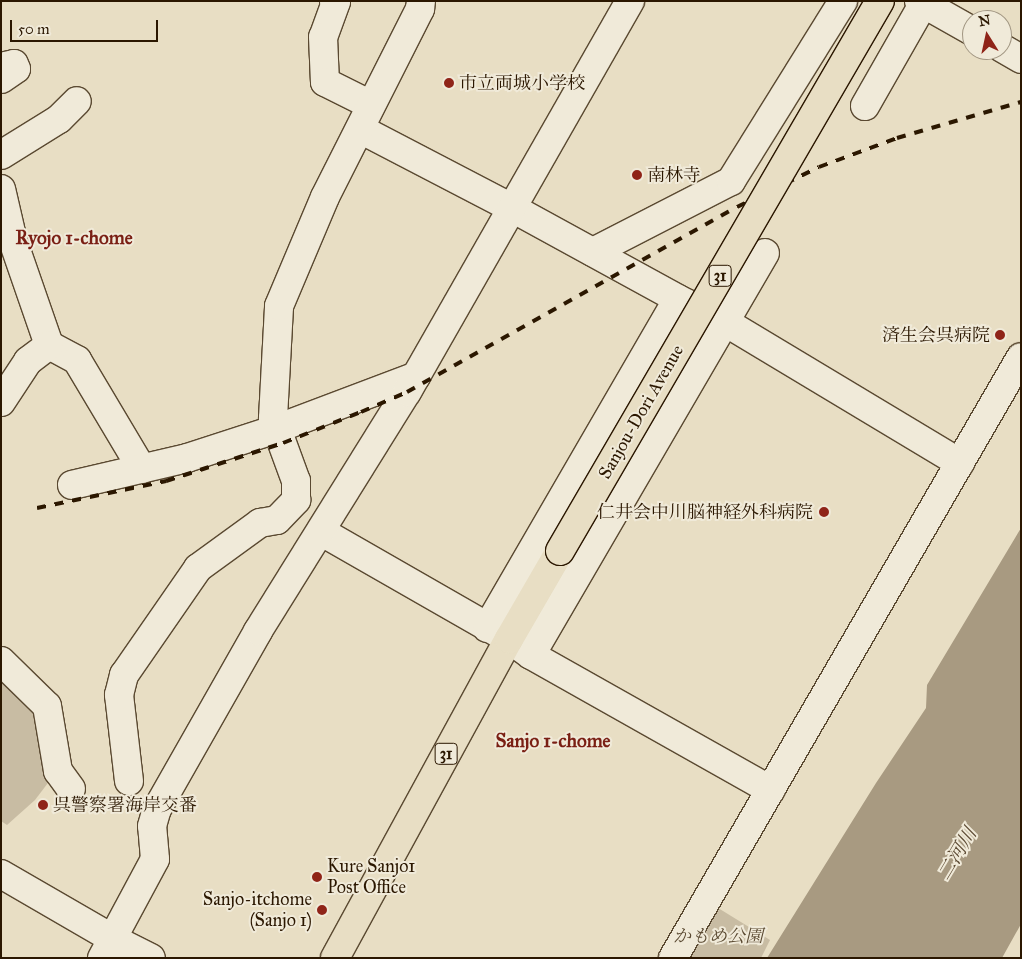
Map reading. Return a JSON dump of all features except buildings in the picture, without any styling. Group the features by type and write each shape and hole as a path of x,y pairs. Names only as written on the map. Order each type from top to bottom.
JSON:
{"highway":[{"name":"Sanjou-Dori Avenue","path":"336,958 498,633 560,551 880,1"}],"street":[{"path":"334,1 336,2 323,37 326,82 366,117 512,208 678,300 725,322 960,464"},
{"path":"130,781 119,695 124,675 198,568 260,524 277,520 296,500 296,481 273,418 272,393 279,306 325,197 420,9 421,1"},
{"path":"110,945 156,859 152,826 157,809 258,631 327,524 416,376 630,1"},
{"path":"593,252 731,182 843,1"},
{"path":"865,106 923,2 962,25"},
{"path":"1,67 14,64 16,68 1,79"},
{"path":"1,155 59,119 77,101"},
{"path":"1,189 12,242 49,345 77,360 142,468"},
{"path":"531,655 765,253"},
{"path":"498,633 678,300"},
{"path":"1,402 28,361 49,345"},
{"path":"672,958 1021,357"},
{"path":"72,485 187,458 276,429 416,376"},
{"path":"296,500 327,524 531,655 771,790"},
{"path":"1,661 47,706 58,771 71,790"},
{"path":"1,874 110,945 151,958"}],"green space":[{"path":"1,669 41,709 54,775 35,800 7,825 1,821"},
{"name":"かもめ公園","path":"710,903 770,940 761,958 677,958"}],"water":[{"name":"二河川","path":"1021,528 1021,924 1002,958 767,958 876,783 926,708 927,685"}],"railway":[{"path":"37,508 166,481 283,443 361,412 407,392 737,207 819,167 897,138 1021,102"}],"place":[{"name":"市立両城小学校","path":"449,83"},
{"name":"南林寺","path":"637,175"},
{"name":"済生会呉病院","path":"1000,335"},
{"name":"仁井会中川脳神経外科病院","path":"824,512"},
{"name":"呉警察署海岸交番","path":"43,805"},
{"name":"Kure Sanjo1 Post Office","path":"317,877"},
{"name":"Sanjo-itchome (Sanjo 1)","path":"322,910"}],"district":[{"name":"Ryojo 1-chome","path":"74,238"},
{"name":"Sanjo 1-chome","path":"553,741"}]}
